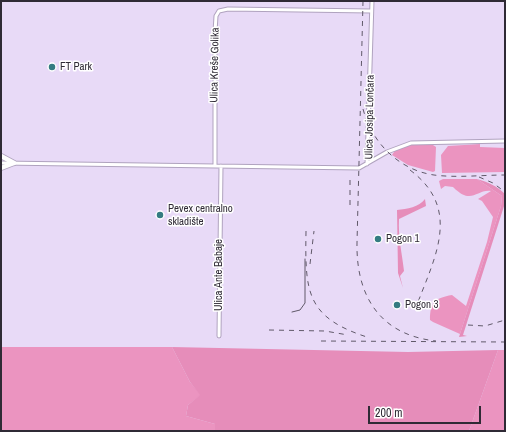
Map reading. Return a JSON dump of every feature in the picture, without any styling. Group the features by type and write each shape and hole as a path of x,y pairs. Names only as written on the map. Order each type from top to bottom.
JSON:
{"main road":[{"path":"1,156 14,163"},
{"path":"1,168 14,163"}],"street":[{"name":"Ulica Josipa Lončara","path":"367,164 372,1"},
{"name":"Ulica Kreše Golika","path":"215,166 214,85 216,16 219,11 228,9 371,11"},
{"name":"Ulica Josipa Lončara","path":"367,164 387,152 411,143 505,141"},
{"path":"1,163 344,168 359,168 367,164"},
{"name":"Ulica Ante Babaje","path":"219,336 221,166"}],"shaded area":[{"path":"480,144 480,147 505,148 505,172 442,173 441,155 448,146"},
{"path":"409,145 433,145 436,147 435,171 433,172 408,165 392,155 396,149"},
{"path":"443,179 477,179 502,196 501,206 460,334 430,320 431,309 432,305 438,299 452,295 466,306 487,242 493,217 482,201 478,199 491,191 481,192 469,196 459,193 453,187 445,186 441,189 439,181"},
{"path":"477,179 485,181 502,191 505,194 505,203 463,335 467,336 459,337 501,206 502,196"},
{"path":"425,199 426,206 399,219 404,271 400,276 403,288 398,273 397,210 416,206"},
{"path":"1,347 172,347 190,382 201,395 188,405 186,416 215,424 215,431 1,431"},
{"path":"172,347 408,352 498,350 469,431 215,431 215,424 186,416 188,405 200,395 190,382"},
{"path":"498,350 505,350 505,431 469,431"}],"tram line":[{"path":"292,312 300,310 305,303 305,259"}],"railway":[{"path":"363,1 357,243 361,280 367,296 375,310 386,321 400,331 416,337 436,341"},
{"path":"363,109 367,121 380,144 399,161 409,167 421,172 443,176 505,175"},
{"path":"410,170 426,185 435,200 440,216 440,233 437,250 418,302"},
{"path":"479,177 493,183 505,192"},
{"path":"350,180 350,205"},
{"path":"306,231 309,287 321,312 333,322 370,338"},
{"path":"310,264 314,231"},
{"path":"468,325 485,326 505,320"},
{"path":"269,330 325,331 348,335"},
{"path":"321,341 505,342"}],"place":[{"name":"FT Park","path":"52,67"},
{"name":"Pevex centralno skladište","path":"160,215"},
{"name":"Pogon 1","path":"378,239"},
{"name":"Pogon 3","path":"397,305"}]}
